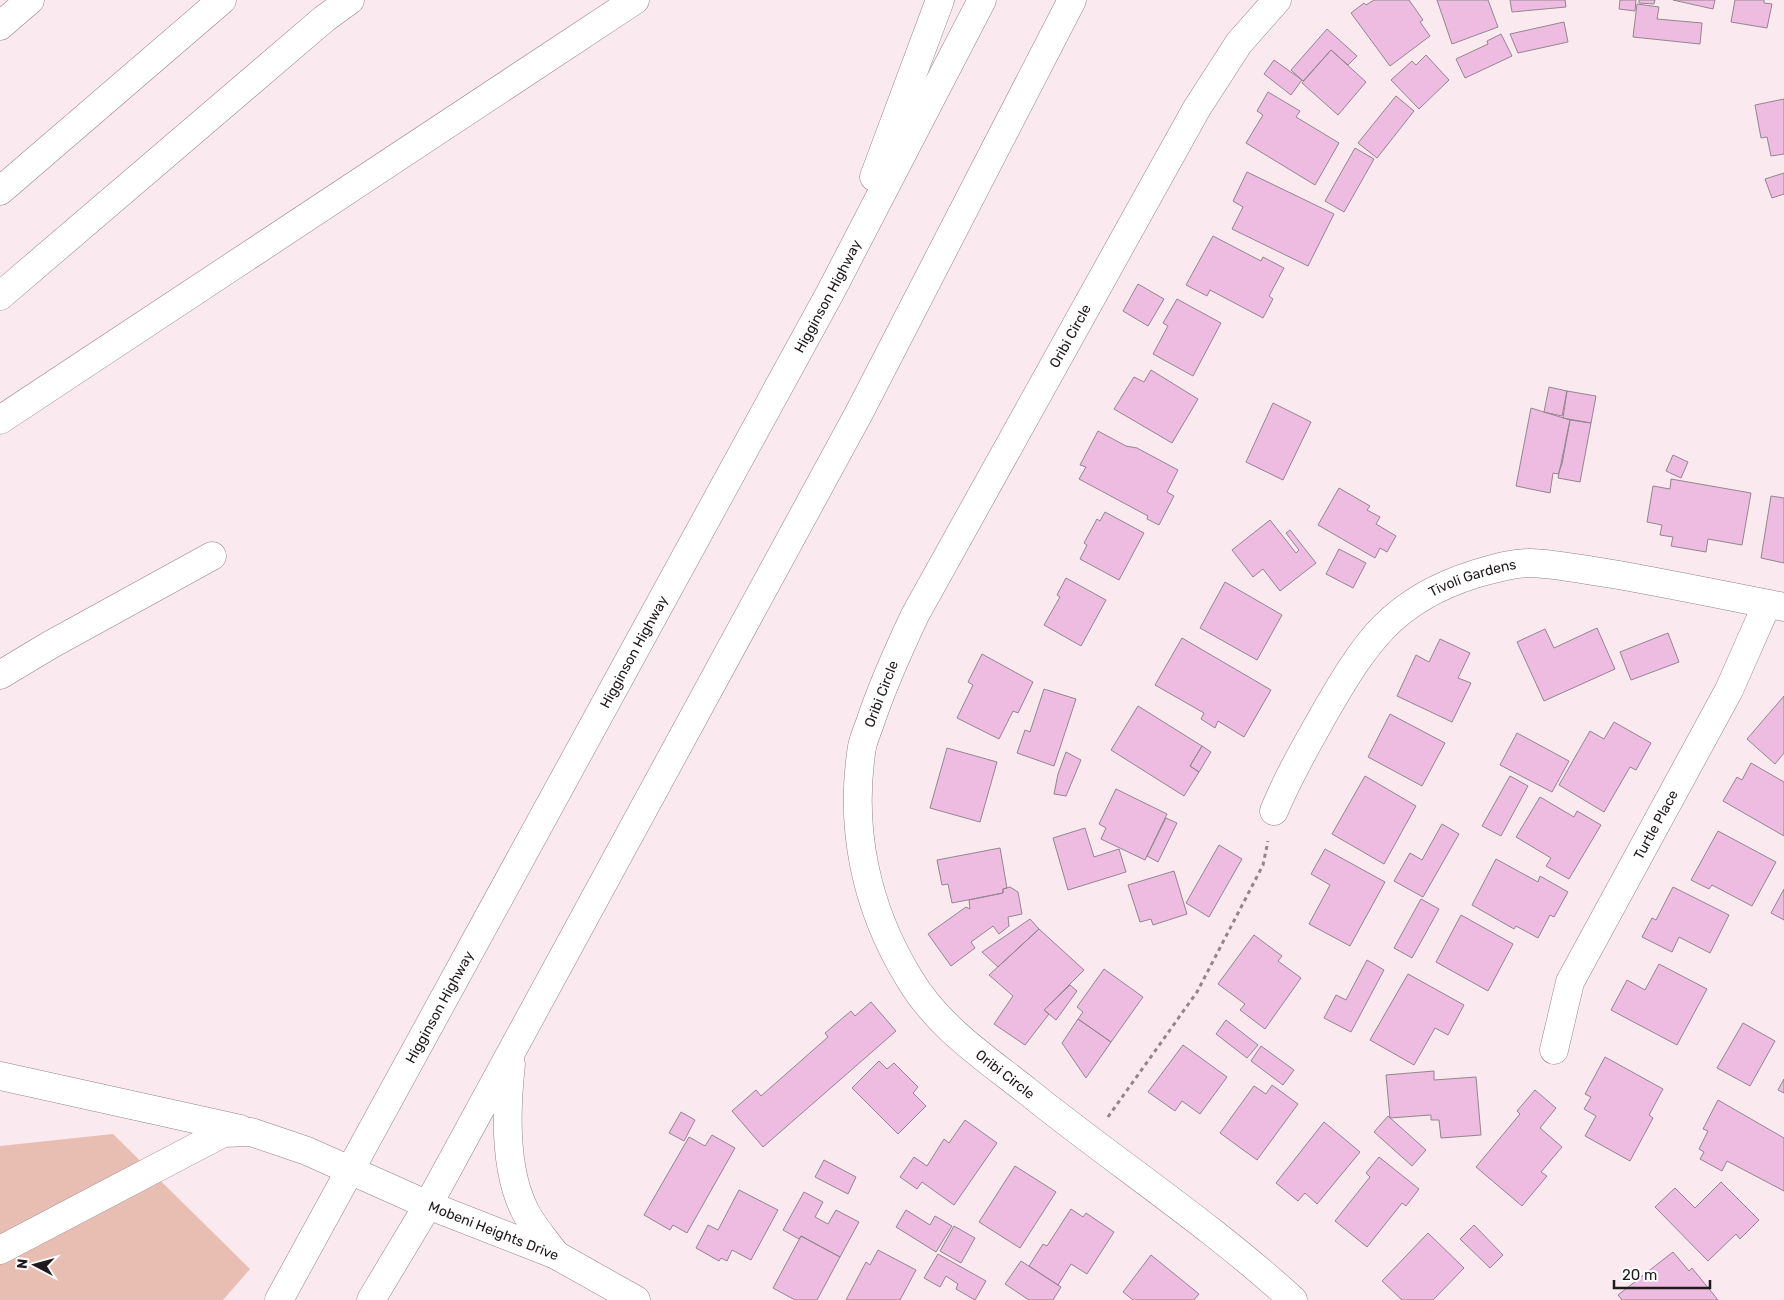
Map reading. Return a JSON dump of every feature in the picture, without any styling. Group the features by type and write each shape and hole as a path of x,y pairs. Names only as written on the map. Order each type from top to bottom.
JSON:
{"main road":[{"path":"0,26 30,0"},
{"path":"0,191 222,0"},
{"path":"0,296 324,19 350,0"},
{"path":"0,420 635,0"},
{"path":"830,293 940,0"},
{"name":"Higginson Highway","path":"278,1300 830,293 982,0"},
{"path":"371,1300 428,1205 512,1053 859,413 1072,0"},
{"name":"Oribi Circle","path":"1277,0 1239,43 1197,108 920,606 884,679 862,746 858,798 864,867 874,909 909,978 952,1032 1090,1142 1260,1270 1293,1300"},
{"path":"0,675 50,645 212,556"},
{"name":"Tivoli Gardens","path":"1274,811 1291,772 1362,649 1382,627 1404,609 1460,579 1506,565 1529,563 1656,582 1776,605"},
{"name":"Turtle Place","path":"1554,1050 1570,982 1776,605"},
{"path":"512,1053 506,1109 513,1182 525,1212 556,1255"},
{"name":"Mobeni Heights Drive","path":"0,1076 251,1132 350,1169 428,1205 556,1255 636,1300"},
{"path":"0,1250 223,1134 251,1132"}],"path":[{"path":"1090,1142 1198,992 1263,865 1274,811"}],"shaded area":[{"path":"113,1134 250,1269 223,1300 0,1300 0,1146"}],"building":[{"path":"1374,0 1409,0 1423,20 1420,22 1430,36 1390,66 1351,13 1364,3 1366,5"},
{"path":"1437,0 1488,0 1498,27 1452,44"},
{"path":"1510,0 1565,0 1566,7 1512,12"},
{"path":"1620,0 1636,0 1635,11 1619,9"},
{"path":"1639,0 1655,0 1654,4 1639,3"},
{"path":"1673,0 1715,0 1713,9"},
{"path":"1735,0 1764,0 1764,3 1772,4 1767,28 1731,22"},
{"path":"1637,4 1659,7 1657,19 1702,23 1700,44 1633,37"},
{"path":"1564,22 1568,42 1518,53 1510,34"},
{"path":"1327,29 1357,56 1348,65 1331,50 1303,81 1291,70"},
{"path":"1501,34 1512,56 1465,78 1456,59 1488,44 1487,41"},
{"path":"1331,50 1366,82 1338,115 1302,83"},
{"path":"1426,55 1449,80 1419,109 1391,80 1412,61 1416,65"},
{"path":"1274,60 1302,80 1291,95 1264,74"},
{"path":"1268,92 1300,111 1296,117 1339,143 1315,185 1246,143 1263,115 1257,111"},
{"path":"1396,96 1414,111 1377,158 1358,143"},
{"path":"1784,99 1784,154 1771,156 1767,137 1761,138 1755,105"},
{"path":"1355,148 1374,159 1344,212 1325,201"},
{"path":"1247,172 1334,214 1308,266 1232,229 1243,207 1233,201"},
{"path":"1784,173 1784,194 1772,198 1765,179"},
{"path":"1213,236 1261,261 1263,257 1284,268 1269,296 1273,299 1263,318 1210,290 1207,296 1186,285"},
{"path":"1138,284 1164,299 1148,326 1123,311"},
{"path":"1177,299 1221,323 1193,376 1153,354 1168,326 1163,323"},
{"path":"1151,370 1198,399 1172,443 1114,409 1134,377 1144,382"},
{"path":"1549,387 1567,391 1562,416 1544,412"},
{"path":"1567,391 1596,396 1591,423 1563,418"},
{"path":"1273,403 1311,422 1283,480 1246,462"},
{"path":"1531,408 1570,420 1562,464 1558,474 1553,473 1550,493 1516,486"},
{"path":"1570,420 1591,423 1580,482 1558,478"},
{"path":"1098,431 1126,446 1137,448 1178,470 1167,492 1174,496 1159,525 1147,519 1148,516 1079,479 1086,467 1080,465"},
{"path":"1673,455 1688,462 1681,478 1666,471"},
{"path":"1671,479 1751,493 1742,545 1708,539 1706,552 1671,546 1673,537 1660,535 1662,525 1647,522 1653,486 1670,489"},
{"path":"1339,488 1370,506 1367,510 1380,517 1376,524 1396,536 1387,552 1380,548 1375,558 1318,525"},
{"path":"1771,496 1784,498 1784,563 1761,558"},
{"path":"1105,512 1144,533 1119,580 1080,559 1087,545 1084,543 1097,519 1100,521"},
{"path":"1270,520 1296,553 1299,550 1286,533 1290,530 1316,563 1280,591 1263,569 1253,577 1232,550"},
{"path":"1339,549 1366,563 1353,588 1326,574"},
{"path":"1066,578 1106,600 1081,646 1044,625 1060,597 1057,595"},
{"path":"1225,582 1282,615 1257,660 1200,628"},
{"path":"1597,628 1615,669 1544,701 1517,642 1545,629 1554,648"},
{"path":"1668,633 1679,662 1631,680 1620,652"},
{"path":"1182,638 1271,690 1244,737 1218,721 1215,728 1201,719 1204,713 1155,685"},
{"path":"1440,639 1470,653 1458,678 1471,683 1452,722 1397,696 1416,655 1429,662"},
{"path":"982,654 1033,682 1018,713 1013,711 999,739 957,718 973,685 968,682"},
{"path":"1044,689 1076,699 1054,766 1017,753 1025,730 1030,732"},
{"path":"1784,696 1784,753 1775,764 1747,739"},
{"path":"1138,706 1202,746 1190,766 1199,772 1184,796 1111,750"},
{"path":"1390,714 1445,743 1422,786 1368,757"},
{"path":"1614,722 1651,743 1636,770 1630,767 1604,812 1559,785 1590,731 1604,739"},
{"path":"1517,733 1569,761 1552,792 1500,765"},
{"path":"1202,746 1211,752 1199,772 1190,766"},
{"path":"947,748 997,762 980,822 930,808"},
{"path":"1066,752 1081,760 1066,796 1054,794 1058,774"},
{"path":"1751,763 1784,782 1784,836 1723,801 1737,777 1742,780"},
{"path":"1365,776 1416,806 1384,864 1332,834"},
{"path":"1510,776 1528,786 1501,836 1482,826"},
{"path":"1116,789 1167,814 1145,860 1101,839 1106,828 1099,824"},
{"path":"1540,797 1574,817 1577,811 1601,825 1569,879 1546,866 1551,858 1516,837"},
{"path":"1166,818 1177,823 1158,862 1147,856"},
{"path":"1442,824 1459,834 1423,897 1394,881 1410,853 1422,860"},
{"path":"1085,828 1094,857 1119,849 1126,872 1068,890 1053,838"},
{"path":"1718,831 1776,862 1752,906 1712,885 1709,889 1691,880"},
{"path":"1219,845 1242,859 1209,917 1186,903"},
{"path":"1000,848 1007,888 1003,889 1003,893 952,903 948,884 942,885 937,860"},
{"path":"1325,849 1385,882 1350,946 1309,924 1330,885 1311,874"},
{"path":"1496,859 1538,882 1540,876 1568,892 1554,917 1550,915 1538,938 1516,926 1514,929 1472,905"},
{"path":"1174,871 1187,914 1153,925 1151,919 1140,922 1128,885"},
{"path":"1010,887 1018,892 1022,914 1008,917 1009,926 999,934 993,926 971,942 975,948 951,966 928,934 966,907 970,909 969,900 1003,893 1003,889"},
{"path":"1673,887 1729,915 1710,953 1679,937 1672,952 1642,937 1652,918 1656,920"},
{"path":"1784,889 1784,920 1771,913"},
{"path":"1421,899 1439,909 1412,958 1394,948"},
{"path":"1461,915 1513,944 1488,991 1436,962"},
{"path":"1030,919 1039,929 998,967 982,952"},
{"path":"1039,929 1084,970 1044,1010 1049,1014 1025,1045 994,1024 1013,996 989,975"},
{"path":"1254,935 1282,956 1278,961 1301,978 1265,1029 1240,1010 1245,1004 1218,984"},
{"path":"1367,960 1384,970 1351,1032 1324,1018 1336,995 1346,1000"},
{"path":"1659,964 1707,989 1677,1045 1611,1010 1627,980 1645,990"},
{"path":"1104,969 1143,997 1111,1042 1078,1019 1083,1012 1077,1007"},
{"path":"1408,974 1464,1005 1448,1035 1435,1028 1414,1065 1370,1040"},
{"path":"1070,985 1077,991 1056,1020 1044,1010"},
{"path":"871,1002 896,1031 763,1147 732,1111 756,1090 761,1096 828,1037 825,1033 851,1011 855,1016"},
{"path":"1078,1019 1111,1042 1086,1078 1062,1043"},
{"path":"1226,1020 1258,1045 1247,1058 1216,1034"},
{"path":"1743,1023 1775,1041 1750,1086 1717,1068"},
{"path":"1183,1045 1227,1077 1200,1114 1182,1101 1175,1111 1148,1092"},
{"path":"1261,1046 1294,1070 1283,1085 1251,1061"},
{"path":"1605,1057 1663,1089 1649,1115 1653,1118 1630,1161 1585,1136 1596,1116 1584,1109 1591,1097 1585,1094"},
{"path":"879,1061 887,1069 894,1063 918,1087 913,1093 926,1106 898,1134 852,1088"},
{"path":"1434,1071 1434,1080 1476,1077 1481,1135 1441,1138 1439,1120 1431,1120 1431,1115 1390,1118 1386,1075"},
{"path":"1784,1079 1784,1093 1778,1090"},
{"path":"1272,1085 1298,1104 1257,1160 1220,1133 1254,1086 1266,1094"},
{"path":"1535,1090 1556,1108 1540,1128 1562,1147 1541,1172 1547,1176 1522,1206 1476,1167 1520,1114 1517,1111"},
{"path":"1718,1100 1784,1138 1784,1191 1727,1161 1722,1171 1700,1159 1704,1152 1699,1149 1708,1131 1703,1129"},
{"path":"681,1112 695,1120 684,1141 669,1133"},
{"path":"1388,1116 1426,1150 1412,1166 1374,1132"},
{"path":"965,1120 997,1143 954,1205 922,1182 917,1189 900,1177 914,1157 927,1166 944,1139 949,1143"},
{"path":"1324,1122 1360,1152 1317,1204 1305,1193 1298,1201 1276,1183"},
{"path":"712,1135 735,1148 687,1233 673,1225 670,1230 644,1215 689,1137 705,1146"},
{"path":"1379,1157 1419,1189 1406,1206 1402,1203 1367,1247 1335,1221 1370,1177 1366,1173"},
{"path":"824,1160 856,1177 848,1194 815,1177"},
{"path":"1015,1166 1056,1192 1020,1248 979,1222"},
{"path":"1721,1182 1759,1220 1740,1239 1736,1234 1708,1261 1655,1207 1675,1188 1695,1208"},
{"path":"739,1190 778,1210 751,1260 732,1250 727,1261 721,1258 719,1261 696,1248 708,1225 718,1230"},
{"path":"804,1192 823,1202 815,1217 828,1224 836,1210 859,1222 840,1257 801,1236 799,1239 783,1230"},
{"path":"1071,1209 1083,1217 1086,1213 1114,1232 1087,1274 1071,1264 1058,1285 1029,1266 1043,1244 1047,1246"},
{"path":"906,1210 930,1225 935,1216 952,1226 936,1252 896,1227"},
{"path":"1474,1225 1503,1255 1490,1268 1460,1239"},
{"path":"954,1226 975,1238 961,1263 940,1251"},
{"path":"1428,1233 1464,1268 1433,1300 1402,1300 1382,1281"},
{"path":"801,1236 840,1257 817,1300 795,1300 773,1288"},
{"path":"878,1250 916,1270 900,1300 846,1300 866,1262 870,1265"},
{"path":"1673,1252 1689,1271 1692,1268 1718,1300 1622,1300 1618,1295"},
{"path":"938,1254 986,1281 975,1300 956,1289 958,1284 946,1276 940,1287 924,1278"},
{"path":"1151,1255 1199,1294 1194,1300 1133,1300 1123,1292"},
{"path":"1021,1261 1061,1287 1053,1300 1029,1300 1005,1284"}]}
